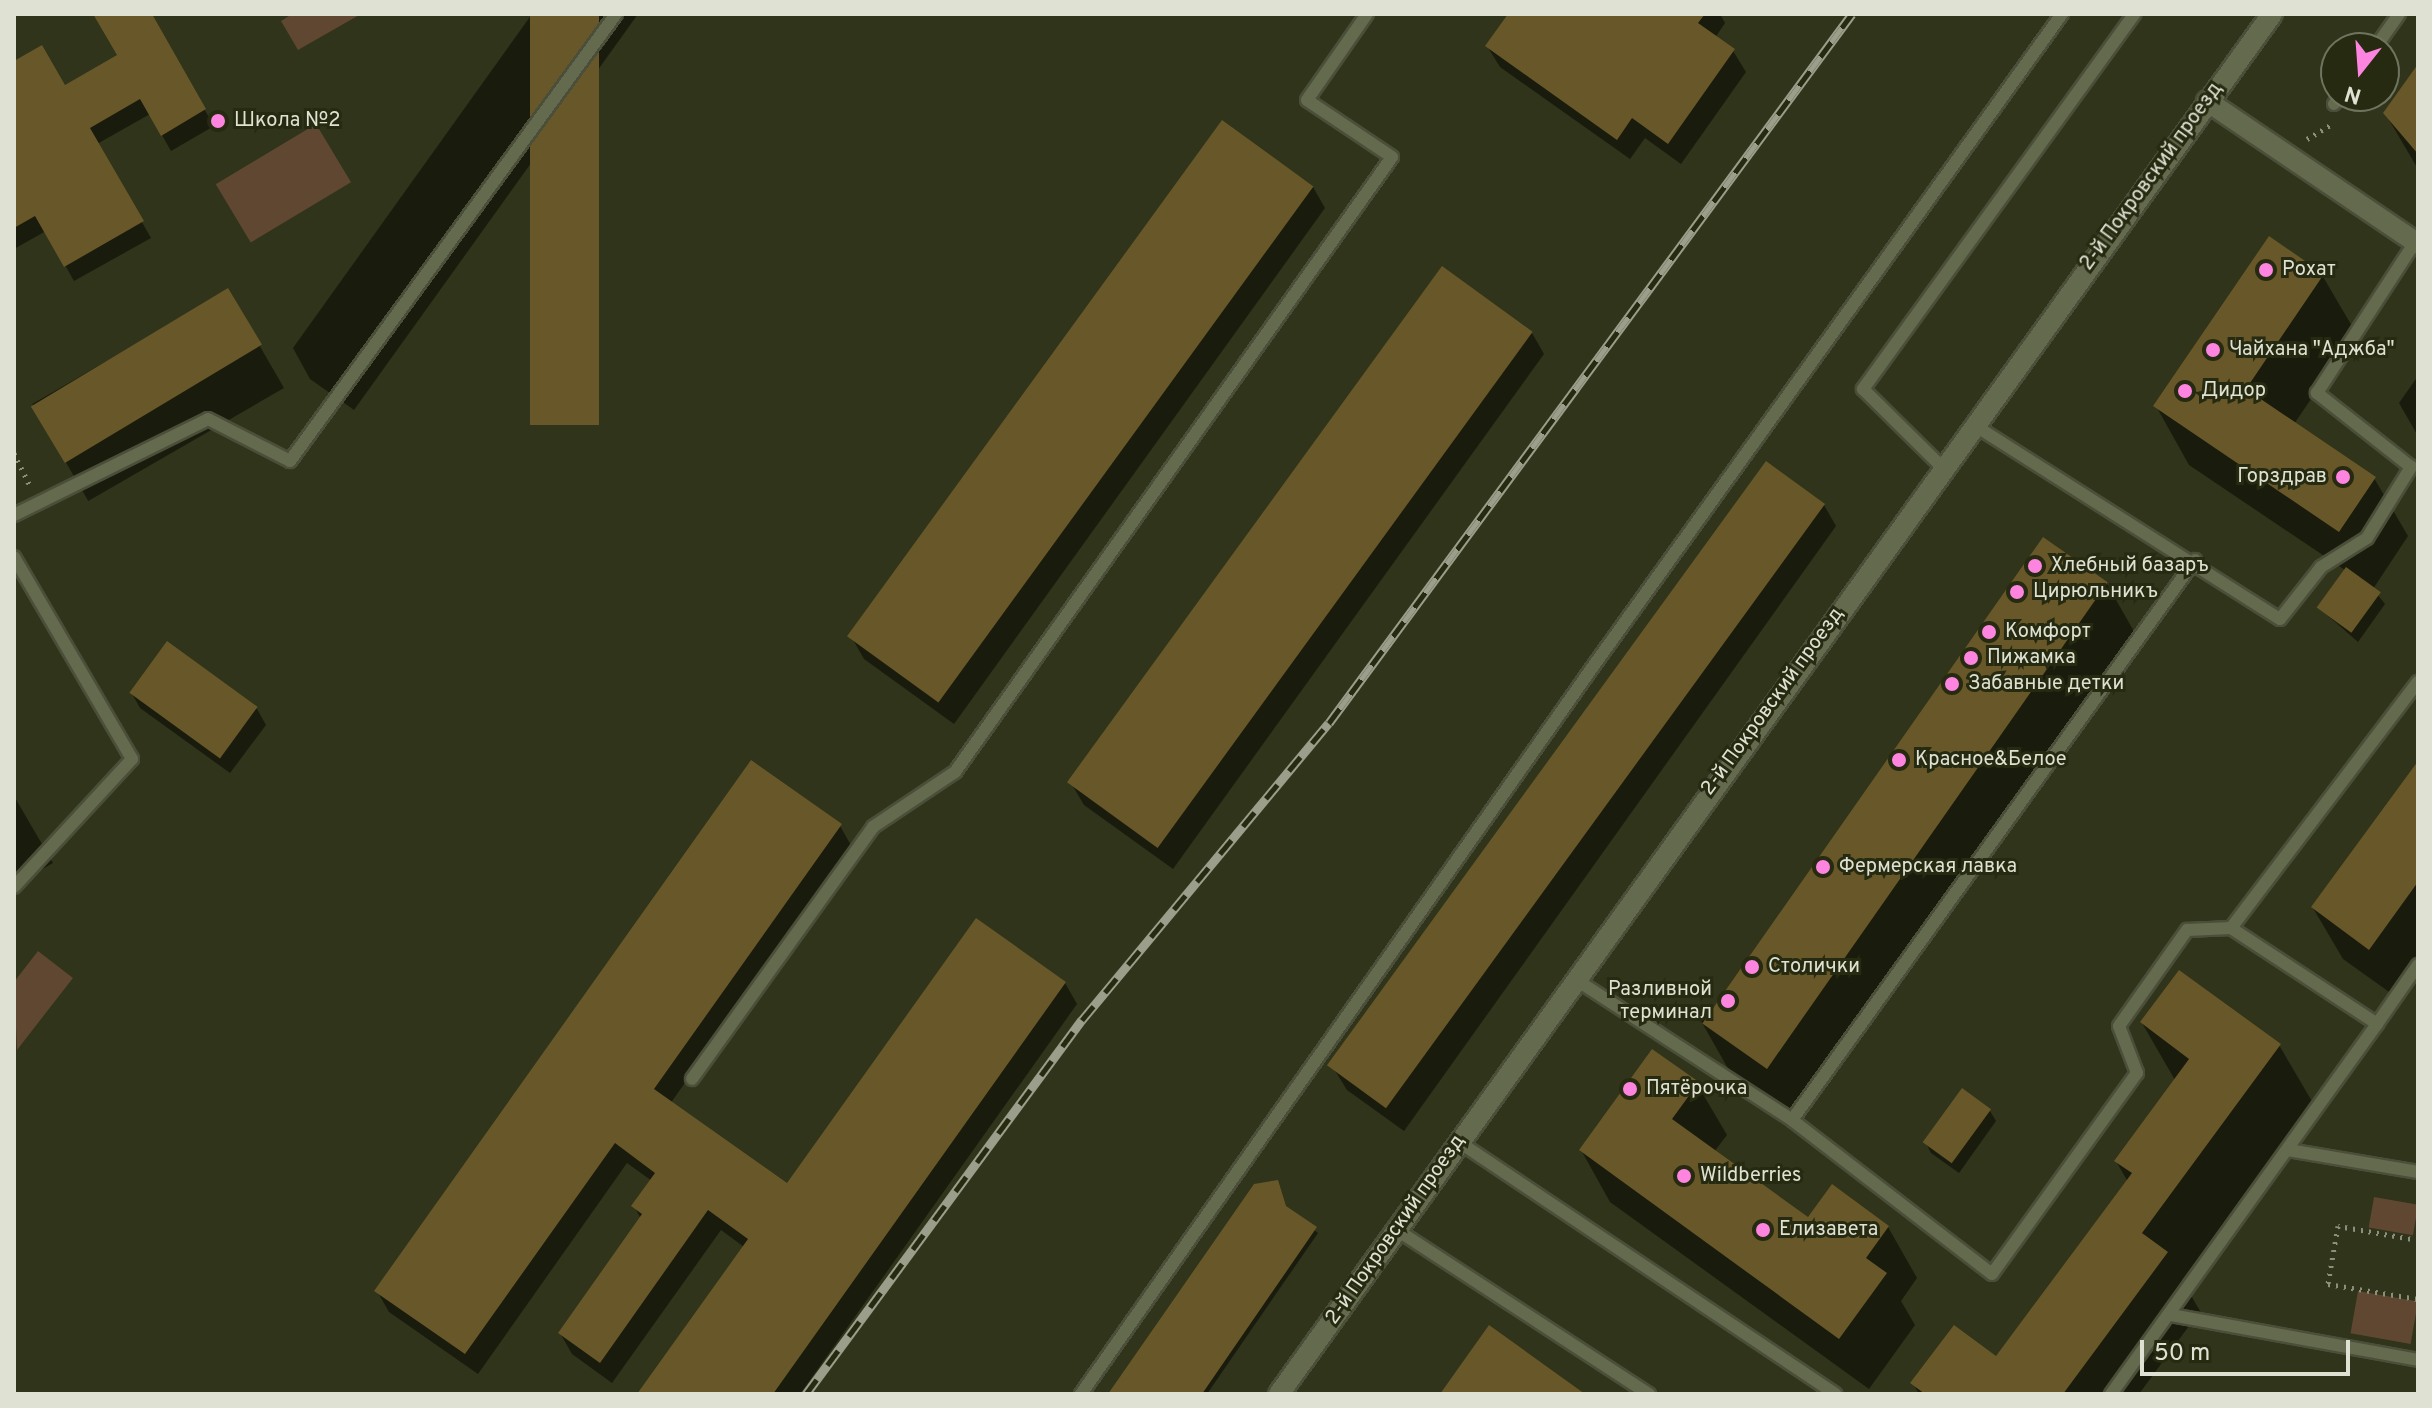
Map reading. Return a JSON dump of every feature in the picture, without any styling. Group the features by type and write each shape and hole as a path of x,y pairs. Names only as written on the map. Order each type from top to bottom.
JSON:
{"street":[{"name":"2-й Покровский проезд","path":"1279,1394 1942,467 2272,14"},
{"path":"2207,101 2417,243"}],"lane":[{"path":"14,515 208,419 290,461 616,14"},
{"path":"692,1079 873,827 955,772 1392,157 1307,100 1367,14"},
{"path":"1081,1394 1592,668 2062,14"},
{"path":"1942,467 1863,389 2134,14"},
{"path":"2386,32 2399,14"},
{"path":"1974,425 2195,560 2280,619 2321,567 2367,538 2415,469 2317,393 2417,243"},
{"path":"14,557 132,759 14,887"},
{"path":"1792,1120 2195,560"},
{"path":"2231,928 2418,682"},
{"path":"1575,979 1792,1120 1992,1274 2137,1073 2119,1026 2187,930 2231,928 2377,1024"},
{"path":"2111,1394 2171,1315 2418,965"},
{"path":"1459,1142 1835,1394"},
{"path":"2288,1150 2418,1172"},
{"path":"1397,1230 1649,1394"},
{"path":"2171,1315 2418,1360"}],"path":[{"path":"2307,139 2332,123"},
{"path":"14,453 39,503"},
{"path":"2418,1240 2338,1226 2328,1284 2418,1299"}],"shaded area":[{"path":"292,14 361,14 298,50 281,21"},
{"path":"316,124 351,182 251,243 216,184"},
{"path":"38,951 73,978 17,1050 14,982"},
{"path":"2374,1197 2418,1205 2413,1235 2369,1228"},
{"path":"2358,1291 2418,1302 2411,1344 2351,1333"}],"building":[{"path":"93,14 152,14 206,109 161,136 140,99 90,128 144,221 64,267 35,216 14,228 14,61 42,45 65,85 117,55"},
{"path":"530,14 599,14 599,425 530,425"},
{"path":"1508,14 1705,14 1698,23 1735,49 1668,144 1632,118 1617,140 1485,46"},
{"path":"2418,64 2418,154 2383,113 2400,112 2400,89"},
{"path":"1222,120 1313,186 938,703 847,636"},
{"path":"2269,236 2324,274 2246,389 2376,477 2339,532 2153,406"},
{"path":"1442,266 1533,332 1158,848 1067,782"},
{"path":"228,288 262,345 65,463 31,406"},
{"path":"1766,461 1825,504 1386,1108 1327,1065"},
{"path":"2043,537 2108,582 1767,1069 1702,1024"},
{"path":"2346,567 2381,592 2351,633 2317,607"},
{"path":"167,641 258,707 220,759 129,693"},
{"path":"751,760 842,824 654,1089 787,1183 976,918 1066,982 773,1394 637,1394 748,1239 708,1210 600,1363 558,1333 642,1214 631,1206 655,1173 615,1143 465,1354 374,1291"},
{"path":"2418,761 2418,882 2369,950 2311,907"},
{"path":"2179,970 2281,1044 2142,1233 2168,1252 2063,1394 1925,1394 1910,1383 1954,1325 1996,1356 2132,1173 2114,1161 2189,1059 2140,1022"},
{"path":"1652,1049 1699,1082 1672,1119 1808,1217 1832,1184 1889,1226 1866,1258 1887,1273 1839,1339 1579,1150"},
{"path":"1962,1088 1991,1109 1952,1163 1923,1142"},
{"path":"1278,1180 1286,1206 1317,1227 1202,1394 1108,1394 1254,1184"},
{"path":"1489,1325 1585,1394 1440,1394"}],"railway":[{"path":"806,1394 1082,1020 1329,723 1852,14"}],"place":[{"name":"Школа №2","path":"218,121"},
{"name":"Рохат","path":"2266,270"},
{"name":"Чайхана \"Аджба\"","path":"2213,350"},
{"name":"Дидор","path":"2185,391"},
{"name":"Горздрав","path":"2343,477"},
{"name":"Хлебный базаръ","path":"2035,566"},
{"name":"Цирюльникъ","path":"2017,592"},
{"name":"Комфорт","path":"1989,632"},
{"name":"Пижамка","path":"1971,658"},
{"name":"Забавные детки","path":"1952,684"},
{"name":"Красное&Белое","path":"1899,760"},
{"name":"Фермерская лавка","path":"1823,867"},
{"name":"Столички","path":"1752,967"},
{"name":"Разливной терминал","path":"1728,1001"},
{"name":"Пятёрочка","path":"1630,1089"},
{"name":"Wildberries","path":"1684,1176"},
{"name":"Елизавета","path":"1763,1230"}]}
